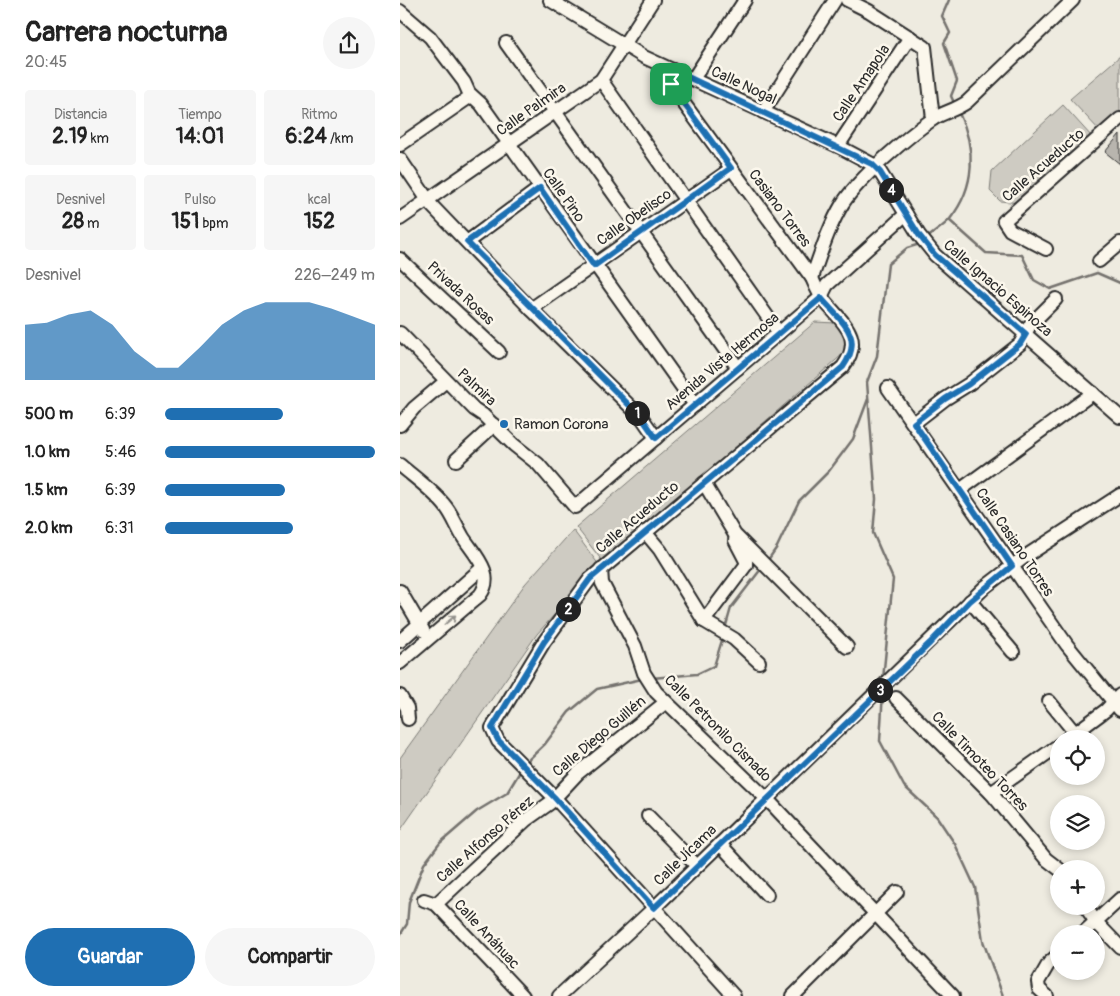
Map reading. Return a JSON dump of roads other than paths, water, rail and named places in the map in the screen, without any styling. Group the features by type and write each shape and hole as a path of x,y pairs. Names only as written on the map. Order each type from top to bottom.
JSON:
{"street":[{"name":"Calle Nogal","path":"550,0 624,46 838,146 876,167"},
{"name":"Calle Palmira","path":"400,219 601,80 653,0"},
{"path":"693,79 745,0"},
{"path":"762,112 835,0"},
{"path":"847,0 869,11 927,50 933,119"},
{"path":"812,278 829,231 849,195 876,167 933,119 956,109 1073,0"},
{"name":"Calle Pino","path":"400,11 430,37 464,82 471,96 481,104 594,266 695,405"},
{"name":"Calle Amapola","path":"838,146 910,37"},
{"path":"506,43 738,368"},
{"name":"Casiano Torres","path":"673,70 670,82 674,90 812,278 821,298 843,320 851,334 850,355 843,367"},
{"path":"601,80 779,333"},
{"path":"400,145 471,96"},
{"name":"Calle Acueducto","path":"1046,249 1010,230 1004,221 1120,119"},
{"path":"400,159 428,201 531,309 642,418 656,438"},
{"name":"Calle Ignacio Espinoza","path":"876,167 923,241 951,270 1120,417"},
{"name":"Calle Obelisco","path":"531,309 731,168"},
{"path":"467,242 540,188"},
{"name":"Avenida Vista Hermosa","path":"575,507 821,298 827,285 906,214"},
{"path":"1099,261 1120,243"},
{"name":"Privada Rosas","path":"400,258 499,352"},
{"path":"914,423 945,399 969,384 1020,344 1030,325 1056,300"},
{"name":"Palmira","path":"400,333 446,381 514,446 538,464 575,507"},
{"name":"Calle Acueducto","path":"554,797 498,740 492,728 544,642 590,579 843,367"},
{"path":"400,425 414,408 446,381"},
{"name":"Calle Casiano Torres","path":"888,388 1070,650 1118,703"},
{"path":"960,490 1093,393"},
{"path":"456,460 494,425"},
{"path":"400,465 445,506 462,535 478,555 485,586 480,595 400,663"},
{"path":"704,483 738,538 847,647"},
{"name":"Calle Jícama","path":"559,996 654,908 906,666 970,601 1012,566 1120,495"},
{"path":"645,532 660,550 704,621 723,632 759,662"},
{"path":"704,621 746,565 746,559 736,543 738,538"},
{"path":"400,641 482,568"},
{"name":"Calle Petronilo Cisnado","path":"601,569 602,584 635,646 644,673 652,686 666,702 767,799 874,915 953,996"},
{"path":"400,591 429,638"},
{"path":"970,601 1013,652"},
{"path":"400,696 407,708 408,719"},
{"name":"Calle Timoteo Torres","path":"896,698 991,793 1050,862"},
{"path":"1050,701 1067,730"},
{"name":"Calle Diego Guillén","path":"554,797 578,773 666,702"},
{"path":"1080,730 1118,703"},
{"path":"991,793 1050,751"},
{"path":"554,797 734,996"},
{"name":"Calle Alfonso Pérez","path":"430,902 526,820 546,806 554,797"},
{"path":"648,816 697,866"},
{"path":"720,844 767,895"},
{"path":"793,996 897,892"},
{"path":"1092,925 1120,899"},
{"name":"Calle Anáhuac","path":"430,902 523,996"},
{"path":"1091,915 1120,947"},
{"path":"1047,996 1039,989 1038,982 1050,962"}],"waterway":[{"path":"949,0 942,16 950,33 944,43 957,81 951,96 955,105"},
{"path":"926,239 950,219 959,206 969,180 971,167 970,153 965,126 959,113"},
{"path":"949,220 986,253 1022,255 1034,280 1050,289 1097,273 1120,283"},
{"path":"883,679 893,579 873,533 876,499 867,382 877,356 888,264 907,248 920,244"},
{"path":"768,560 777,547 799,501 829,471 853,439 868,399"},
{"path":"725,629 731,608 761,569"},
{"path":"652,678 697,674 714,666 723,637"},
{"path":"525,763 545,744 569,712 597,689 642,679"},
{"path":"883,692 880,741 904,786 937,817 955,844 975,887 983,941 1003,996"},
{"path":"400,935 407,924 409,902 424,864 440,843 477,811 507,793 521,770"}],"place":[{"name":"Ramon Corona","path":"504,424"}]}
